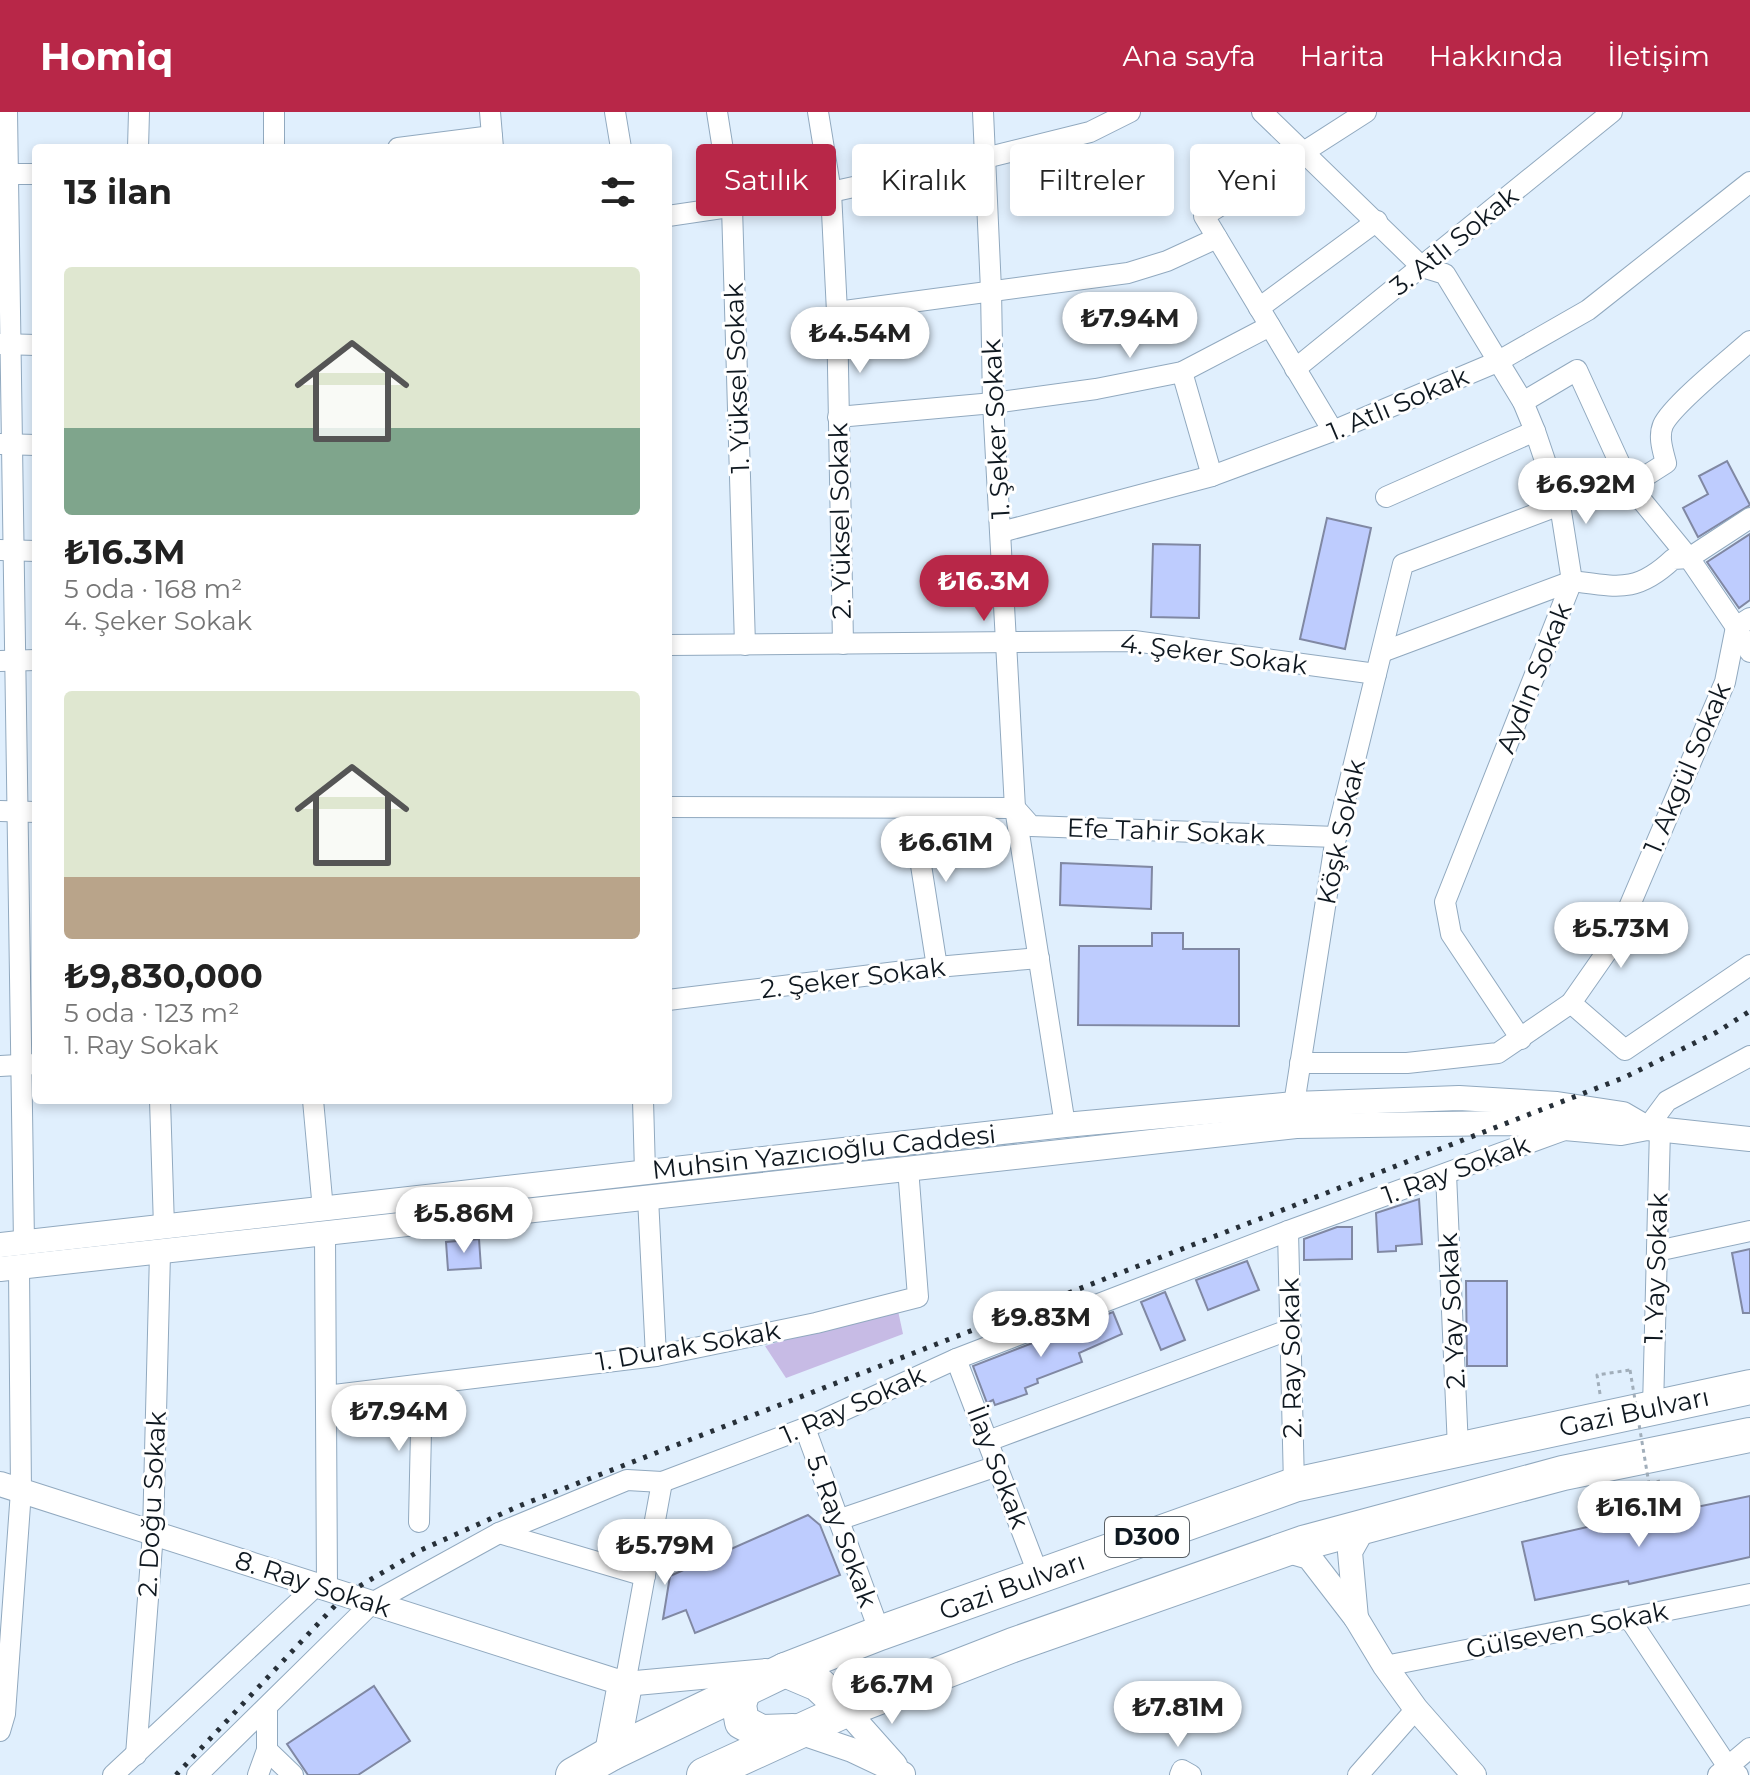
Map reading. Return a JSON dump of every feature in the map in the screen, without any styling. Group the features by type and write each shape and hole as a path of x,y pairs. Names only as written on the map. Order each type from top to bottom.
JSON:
{"highway":[{"name":"Gazi Bulvarı","path":"573,1775 612,1753 785,1670 1294,1485 1750,1387"},
{"name":"Gazi Bulvarı","path":"704,1775 796,1731 1013,1645 1285,1550 1563,1473 1750,1435"},
{"path":"785,1670 818,1684 846,1710"},
{"path":"612,1753 625,1684"},
{"path":"744,1688 739,1705 742,1722 761,1732 796,1731"}],"street":[{"path":"7,112 4,174 8,661 18,811 28,1065 12,1244"},
{"path":"138,144 139,112"},
{"path":"274,112 274,144"},
{"path":"461,144 493,142 490,112"},
{"path":"615,112 620,144"},
{"name":"1. Yüksel Sokak","path":"717,112 722,144"},
{"name":"2. Yüksel Sokak","path":"818,112 823,144"},
{"name":"1. Şeker Sokak","path":"983,112 984,144"},
{"path":"994,156 1090,132 1130,112"},
{"name":"Aydın Sokak","path":"1262,112 1297,144"},
{"path":"1305,151 1366,112"},
{"name":"3. Atlı Sokak","path":"1295,369 1612,112"},
{"name":"Aydın Sokak","path":"1305,151 1422,267 1445,274 1523,402 1560,505 1572,581 1445,902 1451,934 1521,1039"},
{"path":"4,174 32,174"},
{"name":"1. Atlı Sokak","path":"1001,532 1212,476 1333,431 1497,362 1588,310 1750,182"},
{"path":"672,215 696,212"},
{"name":"1. Yüksel Sokak","path":"732,216 745,645"},
{"name":"2. Yüksel Sokak","path":"832,216 843,644"},
{"name":"1. Şeker Sokak","path":"988,216 993,403 1015,808 1065,1125"},
{"path":"1204,216 1333,431"},
{"path":"838,417 993,403 1096,389 1182,372 1264,317 1377,221"},
{"path":"837,312 1128,273 1167,261 1217,238"},
{"path":"1630,486 1666,463 1661,440 1663,426 1673,411 1750,341"},
{"path":"5,345 32,345"},
{"path":"1523,402 1577,370 1630,486 1743,623 1750,652"},
{"path":"1182,372 1212,476"},
{"path":"1386,497 1535,431"},
{"path":"6,444 32,445"},
{"name":"Köşk Sokak","path":"1295,1115 1300,1063 1336,837 1403,564 1560,505"},
{"path":"1382,652 1572,581 1637,585 1656,575 1673,559 1689,558 1750,518"},
{"path":"7,551 32,551"},
{"name":"1. Akgül Sokak","path":"1300,1063 1407,1063 1498,1053 1571,1003 1615,940 1725,682 1743,623"},
{"name":"4. Şeker Sokak","path":"672,645 1134,641 1376,674"},
{"path":"8,661 32,660"},
{"path":"672,807 1015,808"},
{"path":"912,808 937,967"},
{"name":"Efe Tahir Sokak","path":"1015,808 1031,826 1336,837"},
{"name":"2. Şeker Sokak","path":"672,1000 937,967 1039,958"},
{"path":"1571,1003 1625,1050 1750,965"},
{"path":"1653,1128 1667,1101 1750,1056"},
{"path":"0,1066 28,1065"},
{"name":"Muhsin Yazıcıoğlu Caddesi","path":"12,1244 164,1227 324,1222 648,1198 908,1168 1295,1115 1459,1098 1543,1103 1623,1114 1653,1128"},
{"path":"160,1104 164,1227"},
{"path":"113,1775 322,1587 326,1396 324,1222 313,1104"},
{"path":"643,1104 645,1172"},
{"name":"Muhsin Yazıcıoğlu Caddesi","path":"10,1268 160,1253 324,1222 645,1172 1065,1125 1295,1115 1509,1123 1621,1133 1653,1128 1750,1139"},
{"name":"1. Ray Sokak","path":"197,1775 372,1603 499,1533 627,1480 662,1482 805,1428 956,1359 1288,1231 1570,1128"},
{"name":"1. Yay Sokak","path":"1653,1128 1657,1251 1653,1408"},
{"name":"1. Durak Sokak","path":"326,1396 656,1356 816,1323 918,1297 908,1168"},
{"name":"2. Yay Sokak","path":"1446,1174 1458,1448"},
{"path":"648,1198 656,1356"},
{"name":"2. Ray Sokak","path":"1288,1231 1294,1485"},
{"path":"1657,1251 1750,1231"},
{"name":"2. Doğu Sokak","path":"136,1755 153,1533 160,1253"},
{"path":"0,1731 5,1714 11,1487 10,1268"},
{"path":"988,1441 1291,1329"},
{"name":"İlay Sokak","path":"956,1359 1039,1576"},
{"path":"419,1522 422,1385"},
{"name":"5. Ray Sokak","path":"805,1428 880,1633"},
{"path":"838,1520 997,1466"},
{"path":"662,1482 625,1684 785,1670"},
{"name":"8. Ray Sokak","path":"11,1487 625,1684"},
{"path":"1356,1618 1350,1552 1364,1527"},
{"path":"499,1533 645,1576"},
{"path":"1285,1550 1309,1557 1356,1618 1416,1709 1474,1775"},
{"name":"Gülseven Sokak","path":"1385,1666 1750,1594"},
{"path":"1629,1618 1728,1772 1750,1748"},
{"path":"258,1775 267,1750 267,1708"},
{"path":"1358,1775 1416,1709"},
{"path":"846,1710 904,1774"},
{"path":"796,1731 852,1750 904,1774"},
{"path":"267,1750 293,1775"},
{"path":"1180,1775 1182,1770 1191,1775"}],"path":[{"path":"1605,1418 1597,1375 1630,1370 1649,1484"}],"shaded area":[{"path":"897,1306 903,1334 786,1378 765,1346"}],"building":[{"path":"1727,461 1750,505 1698,537 1683,508 1708,494 1699,476"},
{"path":"1327,518 1371,528 1345,649 1300,639"},
{"path":"1750,534 1750,600 1739,608 1707,562"},
{"path":"1153,544 1200,545 1199,618 1151,617"},
{"path":"1061,863 1152,867 1151,909 1060,905"},
{"path":"1152,933 1183,933 1183,949 1239,949 1239,1026 1078,1025 1079,946 1152,946"},
{"path":"1419,1199 1422,1244 1396,1246 1396,1251 1378,1252 1376,1213"},
{"path":"1337,1227 1352,1227 1352,1259 1304,1260 1304,1239"},
{"path":"479,1239 481,1268 448,1270 446,1242"},
{"path":"1750,1249 1750,1313 1743,1313 1732,1253"},
{"path":"1247,1261 1259,1290 1208,1310 1196,1280"},
{"path":"1466,1281 1507,1281 1507,1366 1467,1366"},
{"path":"1165,1292 1185,1340 1161,1350 1141,1302"},
{"path":"1113,1312 1122,1334 1079,1353 1082,1362 1037,1379 1038,1383 1025,1388 1027,1394 995,1405 993,1400 987,1403 973,1366"},
{"path":"1750,1496 1750,1557 1629,1584 1628,1581 1535,1600 1522,1542"},
{"path":"808,1515 820,1525 840,1575 695,1633 686,1610 663,1619 670,1576"},
{"path":"374,1686 410,1741 358,1775 308,1775 287,1744"}],"railway":[{"path":"176,1775 346,1594 421,1550 519,1506 1623,1078 1717,1032 1750,1011"}]}
